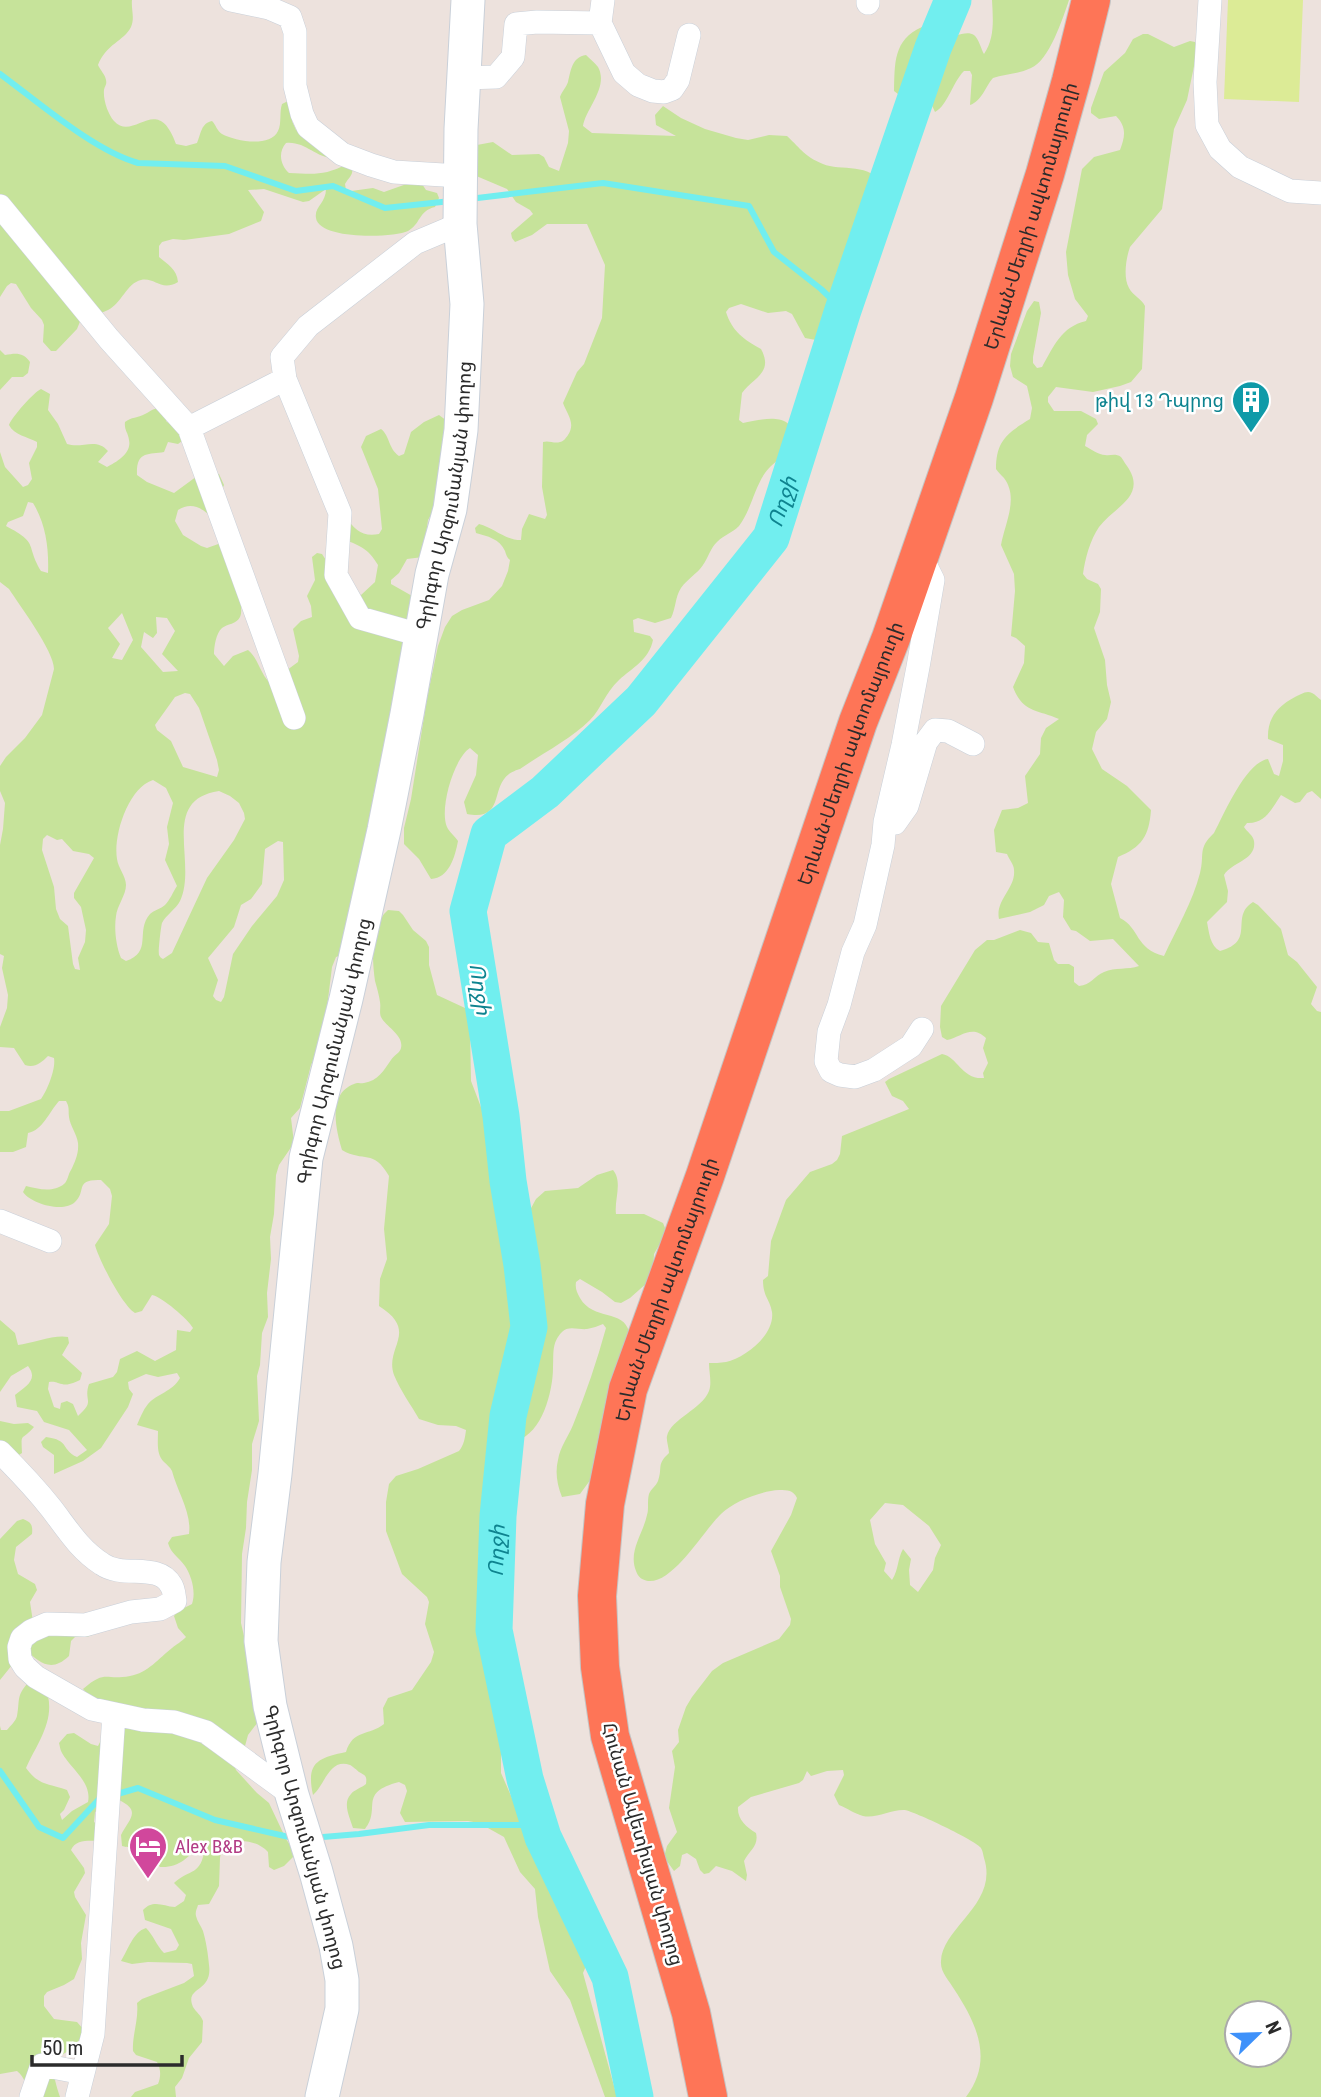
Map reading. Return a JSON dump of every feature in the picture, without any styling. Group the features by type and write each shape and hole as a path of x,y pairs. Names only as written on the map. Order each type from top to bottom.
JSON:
{"highway":[{"name":"Երևան-Մեղրի ավտոմայրուղի","path":"605,1504 628,1389 705,1176 854,735 891,638 1002,314 1049,161 1091,0"},
{"name":"Հունան Ավետիսյան փողոց","path":"605,1504 597,1596 600,1667 610,1736 691,2013 708,2097"}],"street":[{"path":"231,0 269,8 290,17 295,32 295,86 302,114 308,127 342,154 394,172 460,176"},
{"name":"Գրիգոր Արզումանյան փողոց","path":"322,2097 342,2009 342,1980 322,1892 292,1795 270,1706 261,1641 264,1562 306,1158 381,843 432,574 450,509 461,430 467,304 460,224 460,176 468,0"},
{"path":"1210,0 1205,82 1207,125 1220,149 1240,167 1290,191 1321,193"},
{"path":"464,78 496,77 513,57 516,24 601,11 624,73 638,85 664,92 672,89 678,80 689,35"},
{"path":"0,206 109,339 188,428 294,718"},
{"path":"421,635 360,618 335,575 340,513 285,379 282,357 308,326 415,243 460,224"},
{"path":"188,428 285,379"},
{"path":"920,554 933,580 903,745 865,925 853,952 829,1032 826,1061 831,1071 855,1077 874,1070 911,1046 922,1029"},
{"path":"885,822 895,823 906,806 926,742 935,730 948,731 973,744"},
{"path":"0,1221 50,1241"},
{"path":"0,1452 32,1484 85,1553 106,1568 126,1573 147,1571 161,1575 172,1586 174,1601 160,1609 131,1612 85,1625 47,1624 31,1631 22,1638 19,1647 20,1659 25,1667 36,1677 92,1709 143,1720 174,1722 206,1732 292,1795"},
{"path":"78,2097 93,2034 114,1714"},
{"path":"31,2097 42,2065 83,2073"}],"green space":[{"path":"0,0 132,0 131,27 110,47 98,65 106,80 104,94 108,111 114,121 122,126 153,119 161,121 169,129 176,144 186,146 197,143 203,126 212,121 220,133 228,137 252,142 268,140 278,131 282,104 288,101 295,110 292,121 296,130 333,158 293,143 286,143 281,158 289,173 325,172 347,164 352,166 352,169 345,184 346,190 351,191 373,188 384,192 420,181 426,190 437,193 439,198 435,207 425,211 408,231 373,236 342,234 320,225 316,218 326,189 303,202 264,189 248,190 264,212 261,221 229,234 162,242 159,246 159,257 174,270 178,282 163,285 150,280 136,282 113,307 81,319 77,329 56,351 51,351 43,342 42,320 16,284 7,286 0,297"},
{"path":"992,0 1069,0 1054,38 1038,64 1022,72 993,78 980,97 970,105 972,75 970,71 964,71 935,112 921,82 915,80 898,94 894,91 896,62 901,46 913,32 922,27 941,38 970,33 979,41 984,54 992,35"},
{"path":"1228,0 1303,0 1299,102 1224,99"},
{"path":"1143,34 1174,47 1190,41 1195,42 1198,47 1187,100 1174,129 1162,209 1130,247 1126,262 1127,284 1145,306 1142,369 1131,382 1093,392 1056,387 1048,397 1048,402 1054,411 1081,411 1096,419 1098,424 1087,435 1085,446 1100,454 1121,457 1134,485 1126,500 1096,532 1088,550 1083,574 1101,589 1100,612 1094,628 1105,660 1111,702 1107,719 1096,732 1092,749 1102,769 1127,786 1151,810 1143,840 1118,857 1111,884 1120,918 1131,927 1148,949 1164,956 1193,894 1205,843 1214,833 1244,779 1260,762 1268,759 1274,774 1279,776 1283,745 1268,739 1269,725 1275,714 1289,701 1305,692 1310,692 1321,700 1321,799 1312,791 1295,803 1281,795 1264,818 1247,823 1244,827 1253,839 1252,852 1224,875 1228,891 1227,902 1207,922 1212,942 1220,951 1231,947 1237,941 1246,908 1253,902 1258,905 1281,929 1288,955 1317,987 1311,1004 1321,1012 1321,2097 966,2097 979,2069 979,2042 970,2015 943,1972 941,1961 950,1937 984,1889 987,1874 982,1850 977,1844 957,1833 905,1810 868,1817 839,1805 834,1795 844,1775 843,1770 811,1776 807,1771 799,1783 751,1797 738,1807 741,1819 757,1837 744,1861 746,1881 732,1871 716,1866 704,1874 696,1859 687,1853 682,1855 680,1866 674,1871 664,1857 667,1846 677,1832 669,1808 675,1767 672,1751 679,1742 678,1730 686,1707 712,1671 723,1663 779,1639 790,1625 791,1619 780,1587 780,1576 771,1551 791,1515 797,1498 790,1491 779,1490 756,1495 733,1505 721,1514 678,1565 658,1580 648,1581 639,1577 634,1564 635,1550 648,1513 649,1494 658,1481 662,1460 669,1453 667,1438 670,1430 700,1403 709,1391 709,1363 726,1362 742,1356 764,1337 769,1329 772,1312 763,1280 768,1276 771,1241 786,1200 810,1172 837,1160 842,1136 909,1109 903,1101 892,1096 885,1082 889,1079 942,1054 952,1059 970,1076 984,1078 983,1073 988,1063 983,1048 986,1038 971,1032 947,1040 942,1037 940,1027 941,1006 975,950 987,940 1020,930 1031,933 1038,942 1049,943 1054,960 1058,964 1074,967 1074,982 1079,986 1087,984 1108,970 1139,966 1113,939 1090,941 1071,930 1063,917 1064,900 1059,892 1049,896 1044,905 1030,912 999,919 1000,906 1012,883 1014,870 1007,854 996,852 994,830 1002,810 1018,808 1028,803 1025,776 1040,754 1041,738 1046,728 1059,719 1026,706 1013,687 1024,663 1025,646 1011,636 1014,574 1001,545 1011,502 1008,486 996,469 998,451 1004,439 1030,419 1032,408 1027,386 1013,377 1011,354 1027,311 1034,301 1039,302 1041,313 1033,357 1037,368 1042,367 1064,333 1086,321 1088,316 1075,299 1068,275 1066,252 1082,169 1094,157 1120,150 1122,145 1124,132 1120,120 1116,116 1099,119 1091,113 1091,108 1104,72 1125,53 1133,39","holes":["885,1503 903,1505 929,1526 941,1545 933,1570 918,1592 910,1585 911,1559 903,1549 892,1580 884,1571 886,1563 875,1544 870,1520"]},
{"path":"586,55 598,67 601,75 599,90 583,126 592,133 676,136 656,125 655,115 663,106 705,129 736,138 748,140 769,135 787,136 817,161 830,166 863,170 875,177 878,184 859,227 848,244 844,262 837,272 820,337 816,340 805,338 792,314 786,311 768,313 741,304 729,308 726,312 735,330 761,349 765,364 764,370 742,393 739,420 743,423 773,419 787,423 793,435 790,447 765,473 739,526 715,544 701,568 681,588 671,618 655,623 638,618 633,620 634,632 650,636 653,640 644,658 614,685 594,716 582,727 557,746 509,774 503,780 495,802 487,813 467,814 464,802 476,775 478,755 470,748 464,754 454,773 445,808 447,827 458,841 455,854 447,871 431,879 419,859 404,844 404,828 438,646 452,616 489,600 502,586 508,571 510,560 503,547 493,539 476,533 475,528 479,524 521,540 522,529 529,514 545,519 547,515 542,487 543,442 561,442 570,431 570,419 563,403 577,372 584,364 602,318 605,265 587,224 547,224 532,235 515,242 511,233 533,214 516,202 507,189 474,175 477,145 493,142 512,155 539,154 544,157 549,167 559,171 569,131 560,97 575,61"},
{"path":"0,350 5,355 22,355 30,362 28,373 23,377 12,377 0,390"},
{"path":"142,388 167,416 166,421 178,432 182,441 178,444 168,442 164,452 144,455 139,461 137,475 174,493 204,471 219,474 224,485 213,512 208,514 190,506 178,510 175,521 183,535 201,546 207,548 224,542 239,591 240,617 220,630 214,654 224,666 233,656 248,650 274,686 283,673 298,662 293,629 301,621 312,617 307,596 315,580 312,557 317,553 322,554 347,592 361,595 375,582 378,565 371,555 340,538 346,517 363,533 379,534 382,529 378,489 361,447 366,436 381,429 399,456 404,454 411,432 439,415 447,421 436,507 428,520 423,557 407,559 399,573 391,580 391,584 414,597 411,612 407,615 410,633 373,797 375,802 347,953 336,957 332,967 323,1040 311,1065 300,1108 291,1118 294,1143 279,1165 276,1175 270,1237 268,1317 262,1333 257,1376 259,1421 252,1444 252,1470 242,1554 241,1623 250,1662 258,1722 248,1735 242,1757 234,1765 269,1803 296,1854 284,1866 274,1870 269,1867 268,1852 258,1845 239,1841 222,1847 219,1886 209,1904 198,1905 196,1913 204,1935 209,1965 207,1980 191,2000 203,2021 202,2042 189,2058 182,2078 175,2087 176,2097 131,2097 135,2092 158,2084 160,2076 157,2062 136,2055 133,2051 137,2003 194,1976 192,1964 132,1964 121,1961 134,1937 146,1928 164,1953 176,1950 179,1945 171,1929 145,1920 143,1910 154,1904 175,1907 184,1901 186,1895 174,1883 198,1868 205,1847 200,1844 178,1864 160,1867 143,1846 122,1846 121,1835 132,1812 119,1800 95,1812 94,1822 98,1825 99,1841 79,1842 71,1850 85,1873 74,1892 86,1915 81,1943 82,1959 74,1979 47,1992 44,2006 54,2019 77,2022 84,2030 73,2048 56,2061 55,2080 60,2097 28,2097 25,2082 17,2071 0,2074 0,1726 1,1730 7,1730 15,1720 20,1695 28,1683 48,1696 46,1725 26,1768 40,1781 67,1790 70,1797 60,1814 62,1820 88,1802 88,1795 84,1782 62,1753 59,1743 67,1734 74,1733 98,1746 104,1734 107,1716 83,1689 102,1677 130,1676 142,1672 186,1637 178,1628 174,1616 192,1604 193,1585 185,1566 168,1543 172,1537 189,1534 188,1518 172,1471 161,1459 158,1431 137,1425 148,1404 180,1378 177,1373 158,1377 146,1374 128,1382 133,1394 128,1407 101,1448 83,1461 54,1474 54,1455 43,1447 41,1442 46,1437 59,1440 77,1457 87,1450 69,1430 44,1422 37,1411 17,1407 15,1395 31,1379 28,1366 11,1376 0,1392 0,1320 15,1333 18,1345 68,1337 69,1343 62,1355 82,1373 80,1380 71,1384 49,1382 48,1389 54,1407 60,1409 61,1403 67,1401 73,1404 78,1416 88,1404 89,1384 113,1377 120,1359 137,1351 155,1361 176,1350 177,1330 190,1332 193,1328 174,1309 152,1295 142,1311 135,1313 118,1292 95,1245 109,1224 112,1196 110,1189 101,1180 87,1181 75,1202 63,1207 40,1203 23,1192 26,1186 50,1189 60,1187 66,1181 78,1147 66,1101 59,1101 42,1124 28,1133 26,1147 13,1152 0,1152 0,1111 9,1111 41,1099 54,1068 54,1058 48,1056 38,1064 25,1065 14,1048 0,1047 0,1027 7,1008 8,995 2,968 4,956 0,954 0,845 5,803 0,791 0,766 42,715 54,669 49,651 36,629 9,589 0,582 0,452 5,467 23,487 32,479 29,463 37,447 37,442 18,433 9,425 23,406 41,389 50,394 48,410 67,444 94,444 103,447 108,451 98,462 107,467 119,460 128,449 125,422 159,408 143,394","holes":["28,502 33,503 46,537 48,573 41,571 28,541 6,526 8,522 23,516","122,613 133,640 122,660 112,658 120,644 108,628","156,617 167,618 175,631 162,654 178,671 163,672 141,647 144,632 153,638 157,633","190,694 199,708 217,760 217,777 183,767 171,741 157,730 155,725 175,697","153,780 166,788 173,803 167,827 169,844 165,860 177,886 165,905 150,914 144,927 142,947 134,957 126,961 119,953 115,932 117,912 126,885 116,849 124,814 136,792","219,791 239,803 245,819 234,840 207,878 172,953 163,959 159,953 162,923 180,901 184,886 185,820 190,807 201,797","47,835 57,840 62,839 73,851 89,854 94,858 74,893 74,898 81,907 86,930 85,942 78,958 80,970 75,969 73,964 68,926 60,919 56,909 54,887 42,850 43,839","278,841 283,842 284,880 277,896 233,954 221,1002 213,996 218,980 208,958 234,927 241,905 251,899 262,884 265,849"]},
{"path":"388,910 399,911 413,930 426,941 437,995 465,1008 467,1013 470,1027 471,1081 484,1115 488,1160 502,1179 500,1202 508,1250 519,1283 523,1287 540,1282 527,1222 536,1199 545,1191 578,1188 597,1175 613,1170 618,1186 616,1214 644,1214 663,1223 665,1228 654,1254 653,1272 648,1282 630,1298 621,1303 615,1302 580,1279 576,1282 577,1292 586,1305 592,1310 621,1320 629,1332 591,1479 580,1494 562,1497 557,1479 557,1465 560,1451 587,1389 606,1328 603,1324 587,1329 567,1329 558,1336 554,1349 551,1388 544,1410 533,1429 517,1440 518,1424 531,1390 532,1378 529,1365 520,1353 510,1356 478,1557 484,1592 480,1623 503,1686 501,1773 512,1798 530,1821 533,1845 551,1874 555,1903 583,1935 592,1952 583,1973 617,2097 605,2097 570,2000 550,1971 535,1889 520,1872 504,1837 479,1823 468,1821 405,1822 400,1813 407,1791 405,1785 399,1782 386,1786 374,1796 372,1814 365,1829 353,1828 348,1811 348,1798 366,1784 366,1779 365,1775 350,1765 337,1765 332,1769 313,1795 311,1776 316,1764 346,1752 357,1736 384,1724 383,1708 388,1698 412,1690 431,1662 434,1652 425,1624 429,1602 402,1574 386,1531 386,1502 389,1484 396,1476 459,1451 466,1430 419,1419 394,1375 393,1356 399,1332 391,1315 379,1306 380,1279 387,1259 384,1229 389,1176 373,1159 342,1150 336,1123 337,1104 345,1089 377,1077 401,1048 400,1039 381,1017 374,973 375,934 382,916"},
{"path":"0,1421 28,1423 34,1427 23,1437 22,1453 16,1457 0,1449"},
{"path":"23,1519 31,1524 32,1534 16,1547 14,1560 18,1574 35,1584 37,1590 30,1602 33,1622 99,1629 85,1637 75,1637 71,1641 69,1656 57,1664 41,1662 25,1649 0,1680 0,1539 17,1521"}],"waterway":[{"name":"Ողջի","path":"635,2097 610,1977 543,1837 525,1779 494,1630 498,1516 508,1416 529,1327 501,1116 468,911 489,834 545,792 641,701 771,538 843,310 933,48 953,0"},
{"path":"0,74 85,137 121,157 138,163 225,166 296,191 333,186 385,208 451,201"},
{"path":"469,199 603,183 749,206 774,252 843,310"},
{"path":"0,1771 39,1827 63,1838 103,1797"},
{"path":"114,1795 138,1788 215,1820 289,1837"},
{"path":"323,1837 429,1825 524,1825 543,1837"}],"place":[{"name":"թիվ 13 Դպրոց","path":"1251,434"},
{"name":"Alex B&B","path":"148,1880"}]}
